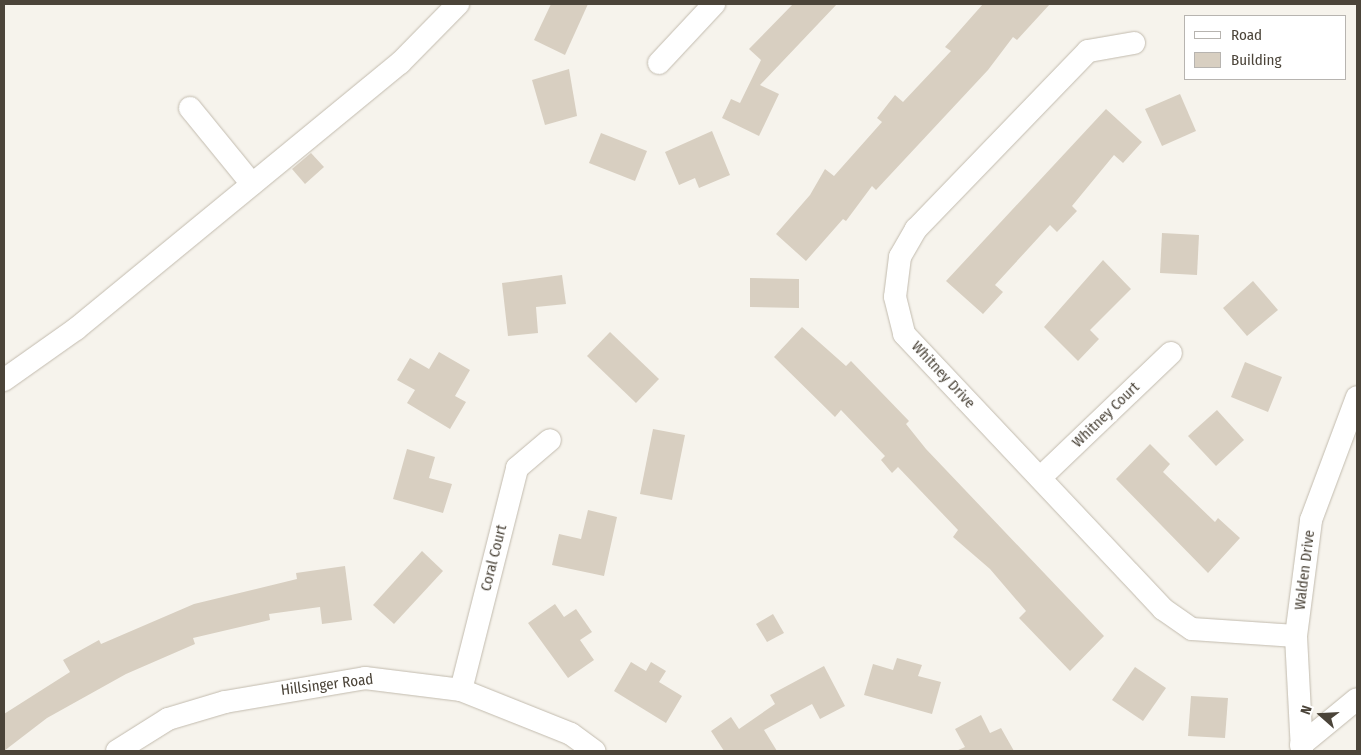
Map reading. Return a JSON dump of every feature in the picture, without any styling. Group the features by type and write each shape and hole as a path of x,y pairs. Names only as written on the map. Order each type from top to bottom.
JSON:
{"street":[{"path":"4,380 76,329 400,63 458,4"},
{"path":"658,64 714,4"},
{"name":"Whitney Drive","path":"1134,43 1088,51 916,229 900,257 895,297 904,334 1163,609 1192,629 1296,636"},
{"path":"190,108 252,184"},
{"name":"Whitney Court","path":"1040,478 1171,353"},
{"name":"Walden Drive","path":"1302,748 1296,636 1311,520 1357,397"},
{"name":"Coral Court","path":"461,690 517,468 550,440"},
{"name":"Hillsinger Road","path":"117,751 168,719 290,688 366,678 461,690 571,734 594,751"},
{"path":"1302,748 1357,699"}],"building":[{"path":"551,4 588,4 565,55 534,40"},
{"path":"793,4 837,4 760,85 779,94 759,136 722,118 731,99 740,103 761,60 749,49"},
{"path":"983,4 1050,4 1017,40 1013,37 988,70 876,190 872,186 846,221 843,219 806,261 776,234 810,195 825,169 834,176 882,122 877,118 895,95 903,102 951,51 945,47"},
{"path":"569,69 577,116 545,125 532,80"},
{"path":"1180,94 1196,131 1162,146 1145,109"},
{"path":"1106,109 1142,142 1123,163 1114,155 1072,206 1077,211 1057,232 1050,225 995,285 1003,292 983,314 946,281"},
{"path":"712,131 730,175 699,188 695,178 679,185 665,152"},
{"path":"601,133 647,151 635,181 589,163"},
{"path":"311,153 324,167 305,184 292,169"},
{"path":"1162,233 1199,235 1197,275 1160,273"},
{"path":"1103,260 1131,289 1090,330 1099,339 1078,361 1044,327"},
{"path":"562,275 566,304 536,307 538,333 508,336 502,283"},
{"path":"750,278 799,279 799,308 750,307"},
{"path":"1253,281 1278,310 1247,336 1223,308"},
{"path":"802,327 846,366 851,361 909,421 906,424 926,449 1104,636 1070,671 1019,618 1026,611 990,569 953,537 958,530 898,467 892,473 881,460 885,456 841,410 835,417 774,357"},
{"path":"610,332 659,379 636,403 587,356"},
{"path":"439,352 470,370 455,396 466,402 450,429 407,403 415,390 397,380 410,358 429,369"},
{"path":"1245,362 1282,377 1268,412 1231,397"},
{"path":"1217,410 1244,440 1216,466 1188,436"},
{"path":"653,429 685,435 672,500 640,494"},
{"path":"1150,444 1170,464 1163,472 1215,522 1218,518 1240,538 1208,573 1116,479"},
{"path":"407,449 435,457 429,478 452,484 443,513 393,499"},
{"path":"588,510 617,517 604,576 552,565 559,534 581,539"},
{"path":"422,551 443,571 394,624 373,605"},
{"path":"345,566 352,620 322,624 320,607 269,614 270,620 193,638 195,644 126,674 47,718 4,751 4,714 70,672 63,660 99,640 101,644 194,604 297,579 296,573"},
{"path":"555,604 564,617 576,609 592,632 580,640 594,660 568,678 528,623"},
{"path":"773,614 784,633 767,642 756,624"},
{"path":"897,658 922,665 918,676 941,682 932,714 864,695 873,664 893,670"},
{"path":"631,662 646,671 651,662 666,671 659,682 682,696 666,723 614,691"},
{"path":"824,666 845,706 820,719 812,704 764,730 777,751 724,751 711,731 731,717 739,729 775,704 770,695"},
{"path":"1135,667 1166,688 1143,721 1112,700"},
{"path":"1191,696 1228,698 1225,738 1188,736"},
{"path":"981,715 990,733 1001,728 1014,751 956,751 965,747 955,729"}]}
